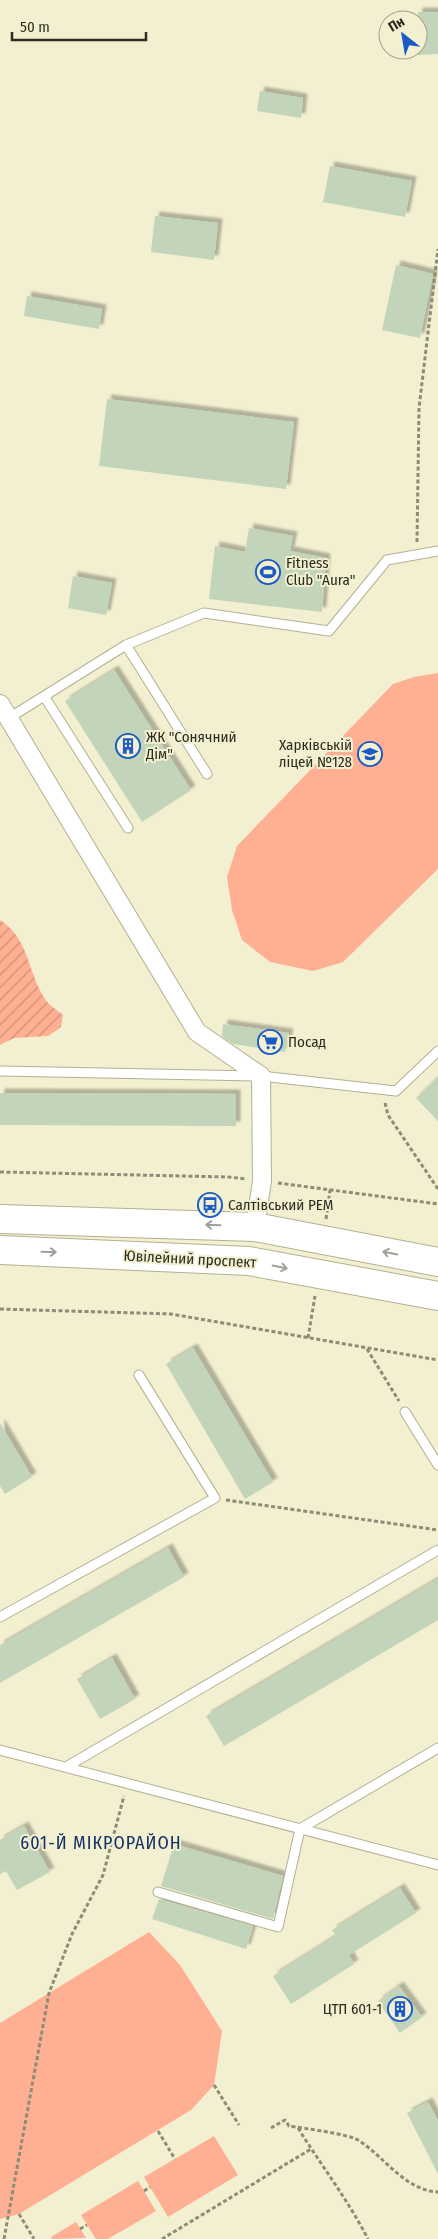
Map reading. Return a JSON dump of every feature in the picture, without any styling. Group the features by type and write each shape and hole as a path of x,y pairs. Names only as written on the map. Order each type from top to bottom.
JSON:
{"main road":[{"path":"0,1219 255,1227 438,1262"},
{"path":"249,1261 255,1227"},
{"name":"Ювілейний проспект","path":"0,1250 249,1261 438,1296"}],"street":[{"path":"4,711 197,1032 261,1076 262,1181 255,1227"}],"lane":[{"path":"4,711 44,696 126,645 204,613 330,631 387,560 438,552"},
{"path":"126,645 207,774"},
{"path":"44,696 128,828"},
{"path":"0,1071 261,1076 396,1091 438,1051"},
{"path":"0,1617 215,1498 140,1375"},
{"path":"406,1412 438,1465"},
{"path":"66,1767 438,1550"},
{"path":"158,1892 278,1927 300,1829 438,1748"},
{"path":"0,1750 438,1865"}],"path":[{"path":"417,555 419,408 438,250"},
{"path":"382,1089 388,1114 438,1189"},
{"path":"0,1172 228,1177 438,1204"},
{"path":"326,1219 330,1190"},
{"path":"308,1338 315,1293"},
{"path":"0,1309 170,1314 438,1360"},
{"path":"367,1348 406,1412"},
{"path":"215,1498 438,1530"},
{"path":"4,2239 49,1993 72,1934 103,1875 127,1783"},
{"path":"214,2085 239,2125"},
{"path":"271,2128 285,2120 289,2126 356,2138 414,2186 438,2192"},
{"path":"298,2127 311,2149 352,2207 368,2239"},
{"path":"158,2131 175,2159"},
{"path":"162,2239 311,2149"},
{"path":"144,2191 150,2187"},
{"path":"19,2214 34,2239"},
{"path":"80,2229 87,2225"}],"shaded area":[{"name":"Харківській ліцей №128","path":"438,673 438,869 343,962 313,971 270,962 242,940 232,910 227,877 237,846 393,684 414,677"},
{"path":"0,920 18,937 41,992 48,1003 63,1015 61,1027 48,1036 14,1038 0,1045"},
{"path":"149,1932 180,1965 222,2031 214,2085 191,2110 19,2214 0,2219 0,2023"},
{"path":"214,2136 238,2175 168,2217 144,2177"},
{"path":"138,2181 156,2211 108,2239 96,2239 81,2215"},
{"path":"76,2222 86,2238 52,2239 51,2237"}],"building":[{"path":"428,12 438,12 438,54 428,54"},
{"path":"260,91 303,98 301,118 257,111"},
{"path":"330,166 412,181 405,217 323,202"},
{"path":"155,216 218,223 214,260 151,252"},
{"path":"396,265 433,274 420,338 382,330"},
{"path":"27,296 102,309 99,329 24,316"},
{"path":"107,399 294,422 286,489 99,466"},
{"name":"Fitness Club \"Aura\"","path":"249,528 293,536 290,551 326,558 322,612 209,599 215,546 245,552"},
{"path":"73,576 112,583 106,615 68,608"},
{"name":"ЖК \"Сонячний Дім\"","path":"114,670 191,790 142,822 65,701"},
{"path":"223,1024 289,1033 285,1052 233,1044 222,1036"},
{"path":"438,1077 438,1121 416,1098"},
{"path":"0,1093 236,1094 236,1126 0,1125"},
{"path":"193,1348 273,1482 245,1499 166,1364"},
{"path":"0,1423 32,1477 5,1494 0,1486"},
{"path":"168,1548 184,1577 0,1683 0,1645"},
{"path":"438,1579 438,1620 224,1746 206,1716"},
{"path":"112,1658 135,1699 100,1719 77,1679"},
{"path":"24,1826 50,1872 17,1890 6,1871 0,1874 0,1840"},
{"path":"174,1844 283,1876 273,1919 161,1886"},
{"path":"400,1888 416,1913 349,1955 354,1964 291,2004 273,1976 336,1936 332,1930"},
{"path":"159,1899 253,1926 246,1949 152,1919"},
{"name":"ЦТП 601-1","path":"399,1986 422,2017 400,2033 378,2001"},
{"path":"428,2102 438,2121 438,2174 407,2113"}],"place":[{"name":"Fitness Club \"Aura\"","path":"268,572"},
{"name":"ЖК \"Сонячний Дім\"","path":"128,746"},
{"name":"Харківській ліцей №128","path":"370,754"},
{"name":"Посад","path":"270,1042"},
{"name":"Салтівський РЕМ","path":"210,1205"},
{"name":"ЦТП 601-1","path":"400,2009"}],"district":[{"name":"601-Й МІКРОРАЙОН","path":"101,1843"}]}
